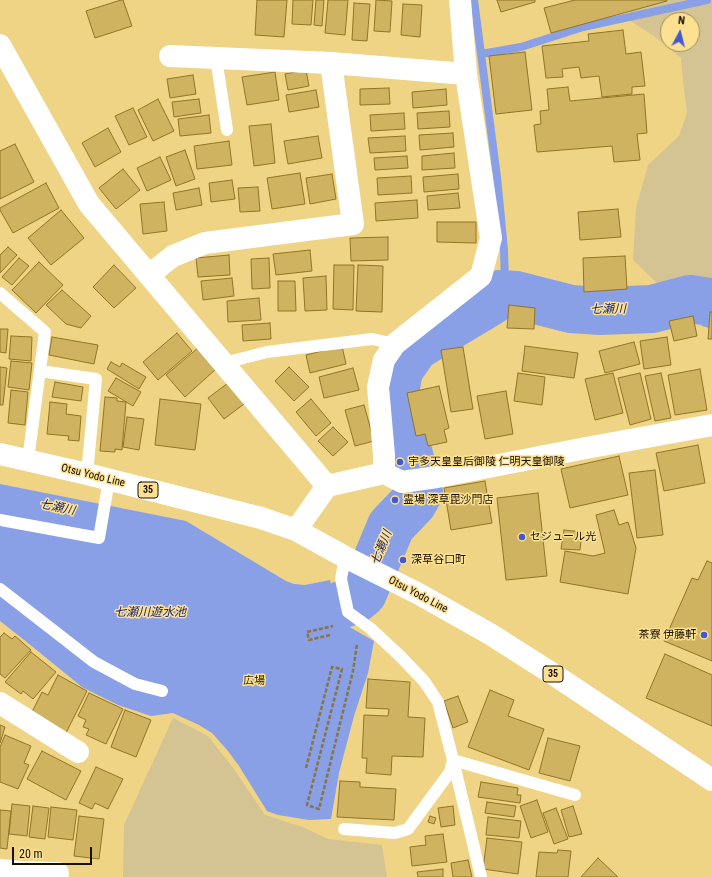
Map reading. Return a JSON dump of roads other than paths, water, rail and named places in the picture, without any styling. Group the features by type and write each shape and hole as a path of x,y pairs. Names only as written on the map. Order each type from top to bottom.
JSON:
{"street":[{"path":"393,478 384,455 378,387 384,360 395,344 481,276 491,238 466,74 460,0"},
{"path":"0,45 89,204 327,486"},
{"path":"170,56 331,63 466,74"},
{"path":"149,275 173,256 205,243 353,224 331,63"},
{"path":"296,530 327,486 393,478 428,478 712,425"},
{"name":"Otsu Yodo Line","path":"0,454 87,474 261,518 296,530 345,557 420,594 490,634 712,780"},
{"path":"0,703 78,752"},
{"path":"0,870 22,875 58,873"}],"lane":[{"path":"216,58 227,130"},
{"path":"0,293 45,332 28,460"},
{"path":"224,363 267,352 372,339 395,344"},
{"path":"40,371 96,379 87,474"},
{"path":"0,520 99,538 109,480"},
{"path":"345,557 341,579 348,612 370,628 400,656 424,681 438,702 481,877"},
{"path":"0,589 94,662 135,684 162,691"},
{"path":"453,760 575,795"},
{"path":"344,829 394,833 408,829 450,772 453,760"}],"water":[{"name":"七瀬川遊水池","path":"0,484 186,521 286,581 294,584 305,585 330,580 339,621 374,641 368,673 354,716 339,773 331,819 309,820 278,815 267,811 239,766 212,733 173,713 151,716 118,705 82,687 0,621"}],"waterway":[{"path":"474,0 497,177 504,250 505,284 500,294"},
{"path":"481,54 521,47 583,27 707,0"},
{"name":"七瀬川","path":"273,606 280,610 296,613 313,613 331,609 356,599 363,593 391,526 413,503 419,492 394,399 399,370 415,347 490,302 500,294 516,295 571,309 600,311 652,309 690,299 710,302 712,304"}],"place":[{"name":"宇多天皇皇后御陵 仁明天皇御陵","path":"400,462"},
{"name":"霊場 深草毘沙門店","path":"395,500"},
{"name":"セジュール光","path":"522,537"},
{"name":"深草谷口町","path":"403,560"},
{"name":"茶寮 伊藤軒","path":"704,635"}],"park label":[{"name":"広場","path":"254,681"}]}
